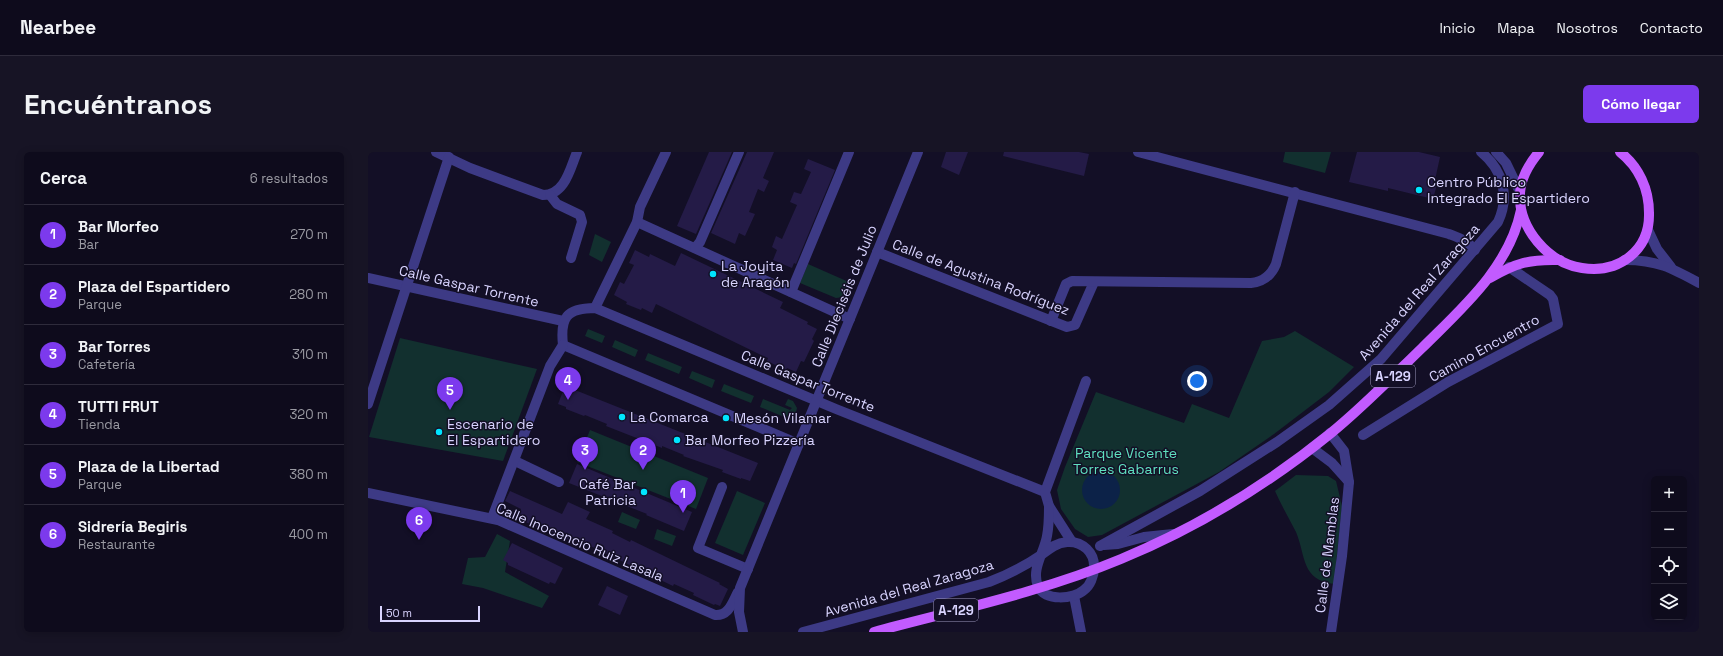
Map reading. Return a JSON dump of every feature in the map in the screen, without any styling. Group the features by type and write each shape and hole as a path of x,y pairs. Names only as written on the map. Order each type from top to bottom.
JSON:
{"main road":[{"name":"A-129","path":"1538,152 1524,174 1520,192 1521,210 1525,222 1535,239 1550,254 1560,260 1582,268 1593,269 1604,268 1625,260 1640,246 1646,238 1648,230 1649,203 1647,190 1634,167 1620,152"},
{"name":"A-129","path":"1632,152 1634,167"},
{"name":"Avenida del Real Zaragoza","path":"874,632 1038,588 1120,560 1174,534 1244,495 1312,448 1330,433 1372,397 1443,327 1487,280 1506,253 1514,236 1521,210"},
{"name":"Avenida del Real Zaragoza","path":"1487,280 1509,267 1528,261 1560,260"}],"street":[{"path":"436,152 470,168 533,192 550,195 558,191 564,182 577,152"},
{"path":"595,308 637,222 640,207 666,152"},
{"path":"695,248 700,242 739,152"},
{"path":"791,292 849,152"},
{"name":"Calle Dieciséis de Julio","path":"743,632 739,612 740,588 918,152"},
{"path":"1138,152 1295,192 1454,236 1470,244 1475,250"},
{"name":"Avenida del Real Zaragoza","path":"1100,546 1200,491 1276,442 1329,405 1381,359 1494,229 1502,214 1504,198 1502,180 1492,163 1481,152"},
{"path":"1496,152 1506,163 1520,192"},
{"path":"368,404 449,157"},
{"path":"1051,321 1066,284 1072,281 1251,283 1260,281 1269,276 1276,264 1295,192"},
{"path":"550,195 557,204 580,215 582,222 571,258"},
{"path":"637,222 850,319"},
{"path":"1648,230 1657,249 1670,267"},
{"name":"Calle de Agustina Rodríguez","path":"877,252 1067,326 1075,325 1094,282"},
{"path":"1625,260 1646,262 1670,267 1699,283"},
{"name":"Camino Encuentro","path":"1363,435 1448,382 1558,324 1553,299 1550,295 1509,267"},
{"name":"Calle Gaspar Torrente","path":"368,278 563,321 572,311 585,308 595,308 817,401 1045,492"},
{"path":"492,518 550,366 563,345 563,321"},
{"path":"563,345 799,444"},
{"path":"1072,542 1049,506 1045,492 1086,381"},
{"name":"Calle de Mamblas","path":"1330,433 1344,451 1350,482 1342,556 1331,632"},
{"name":"Calle de Mamblas","path":"1312,448 1332,463 1350,482"},
{"path":"515,461 559,482"},
{"path":"722,487 698,548 748,569"},
{"name":"Calle Inocencio Ruiz Lasala","path":"368,493 492,518 715,615 724,615 728,612 740,588"},
{"path":"1049,506 1047,536 1036,573 1038,588 1044,593 1054,596 1074,596 1087,588 1094,569 1092,557 1084,546"},
{"name":"Avenida del Real Zaragoza","path":"803,632 989,582 1000,578 1056,545 1072,542 1084,546 1100,546 1118,544 1144,537 1174,534"},
{"path":"1074,596 1082,632"}],"green space":[{"path":"1285,152 1331,152 1325,173 1283,162"},
{"path":"595,234 611,242 602,262 589,255"},
{"path":"808,264 851,283 844,297 836,298 800,283"},
{"path":"588,329 605,336 602,343 585,336"},
{"name":"Parque Vicente Torres Gabarrus","path":"1295,331 1354,367 1329,392 1274,434 1219,472 1102,535 1088,537 1075,529 1061,509 1057,490 1096,392 1184,423 1192,404 1229,418 1262,341 1284,337"},
{"path":"400,338 537,369 503,461 369,437"},
{"path":"615,340 638,350 635,357 612,347"},
{"path":"648,353 682,367 679,374 645,360"},
{"path":"692,371 715,380 712,388 689,378"},
{"path":"724,384 754,396 751,403 721,391"},
{"path":"763,399 790,410 792,408 785,405 788,399 793,401 797,408 794,421 760,407"},
{"path":"590,430 708,478 696,509 577,462"},
{"path":"1296,475 1328,476 1336,481 1342,506 1334,584 1323,582 1316,578 1306,566 1296,532 1275,491"},
{"path":"737,491 765,503 743,555 715,543"},
{"path":"622,512 640,520 636,529 618,522"},
{"path":"657,529 676,536 672,546 654,539"},
{"path":"497,534 510,541 505,572 549,596 542,608 483,588 462,584 468,558 485,557"}],"water":[{"path":"1101,471 1114,477 1120,490 1114,503 1101,509 1088,503 1082,490 1088,477"}],"building":[{"path":"709,152 732,152 696,234 677,226"},
{"path":"747,152 774,152 763,178 769,181 764,192 758,189 749,212 755,214 745,236 739,233 735,244 711,233"},
{"path":"946,152 968,152 959,175 941,167"},
{"path":"1004,152 1079,152 1089,154 1084,176 1003,156"},
{"path":"1357,152 1419,152 1440,157 1435,180 1438,181 1433,199 1388,188 1388,191 1349,182"},
{"path":"808,159 835,170 796,264 794,263 792,268 773,260 777,250 772,247 776,236 782,239 797,205 790,202 794,192 801,194 811,172 804,169"},
{"path":"635,250 649,257 650,254 675,266 681,253 783,302 780,308 808,322 807,324 817,329 812,339 814,341 804,362 801,361 796,372 787,368 786,370 767,361 768,358 656,304 652,313 642,308 641,310 626,304 627,302 614,295 620,282 624,284 634,265 629,263"},
{"path":"565,386 758,463 750,481 722,472 723,470 683,456 684,455 662,446 662,448 606,426 607,424 585,415 584,416 566,409 566,407 558,404"},
{"path":"577,464 692,512 684,531 646,515 647,514 569,483"},
{"path":"510,491 562,514 568,502 590,512 586,519 613,531 612,533 630,542 631,540 720,583 719,584 728,589 720,606 714,605 693,595 694,593 674,584 673,586 576,539 575,543 544,528 543,530 521,520 522,518 518,516 521,509 505,501"},
{"path":"512,543 563,568 555,584 550,582 549,584 508,565 508,563 503,560"},
{"path":"607,586 628,596 620,615 598,605"}],"place":[{"name":"Centro Público Integrado El Espartidero","path":"1419,190"},
{"name":"La Joyita de Aragón","path":"713,274"},
{"name":"TUTTI FRUT","path":"568,400"},
{"name":"Plaza de la Libertad","path":"450,410"},
{"name":"La Comarca","path":"622,417"},
{"name":"Mesón Vilamar","path":"726,418"},
{"name":"Escenario de El Espartidero","path":"439,432"},
{"name":"Bar Morfeo Pizzería","path":"677,440"},
{"name":"Bar Torres","path":"585,470"},
{"name":"Plaza del Espartidero","path":"643,470"},
{"name":"Café Bar Patricia","path":"644,492"},
{"name":"Bar Morfeo","path":"683,513"},
{"name":"Sidrería Begiris","path":"419,540"}]}
